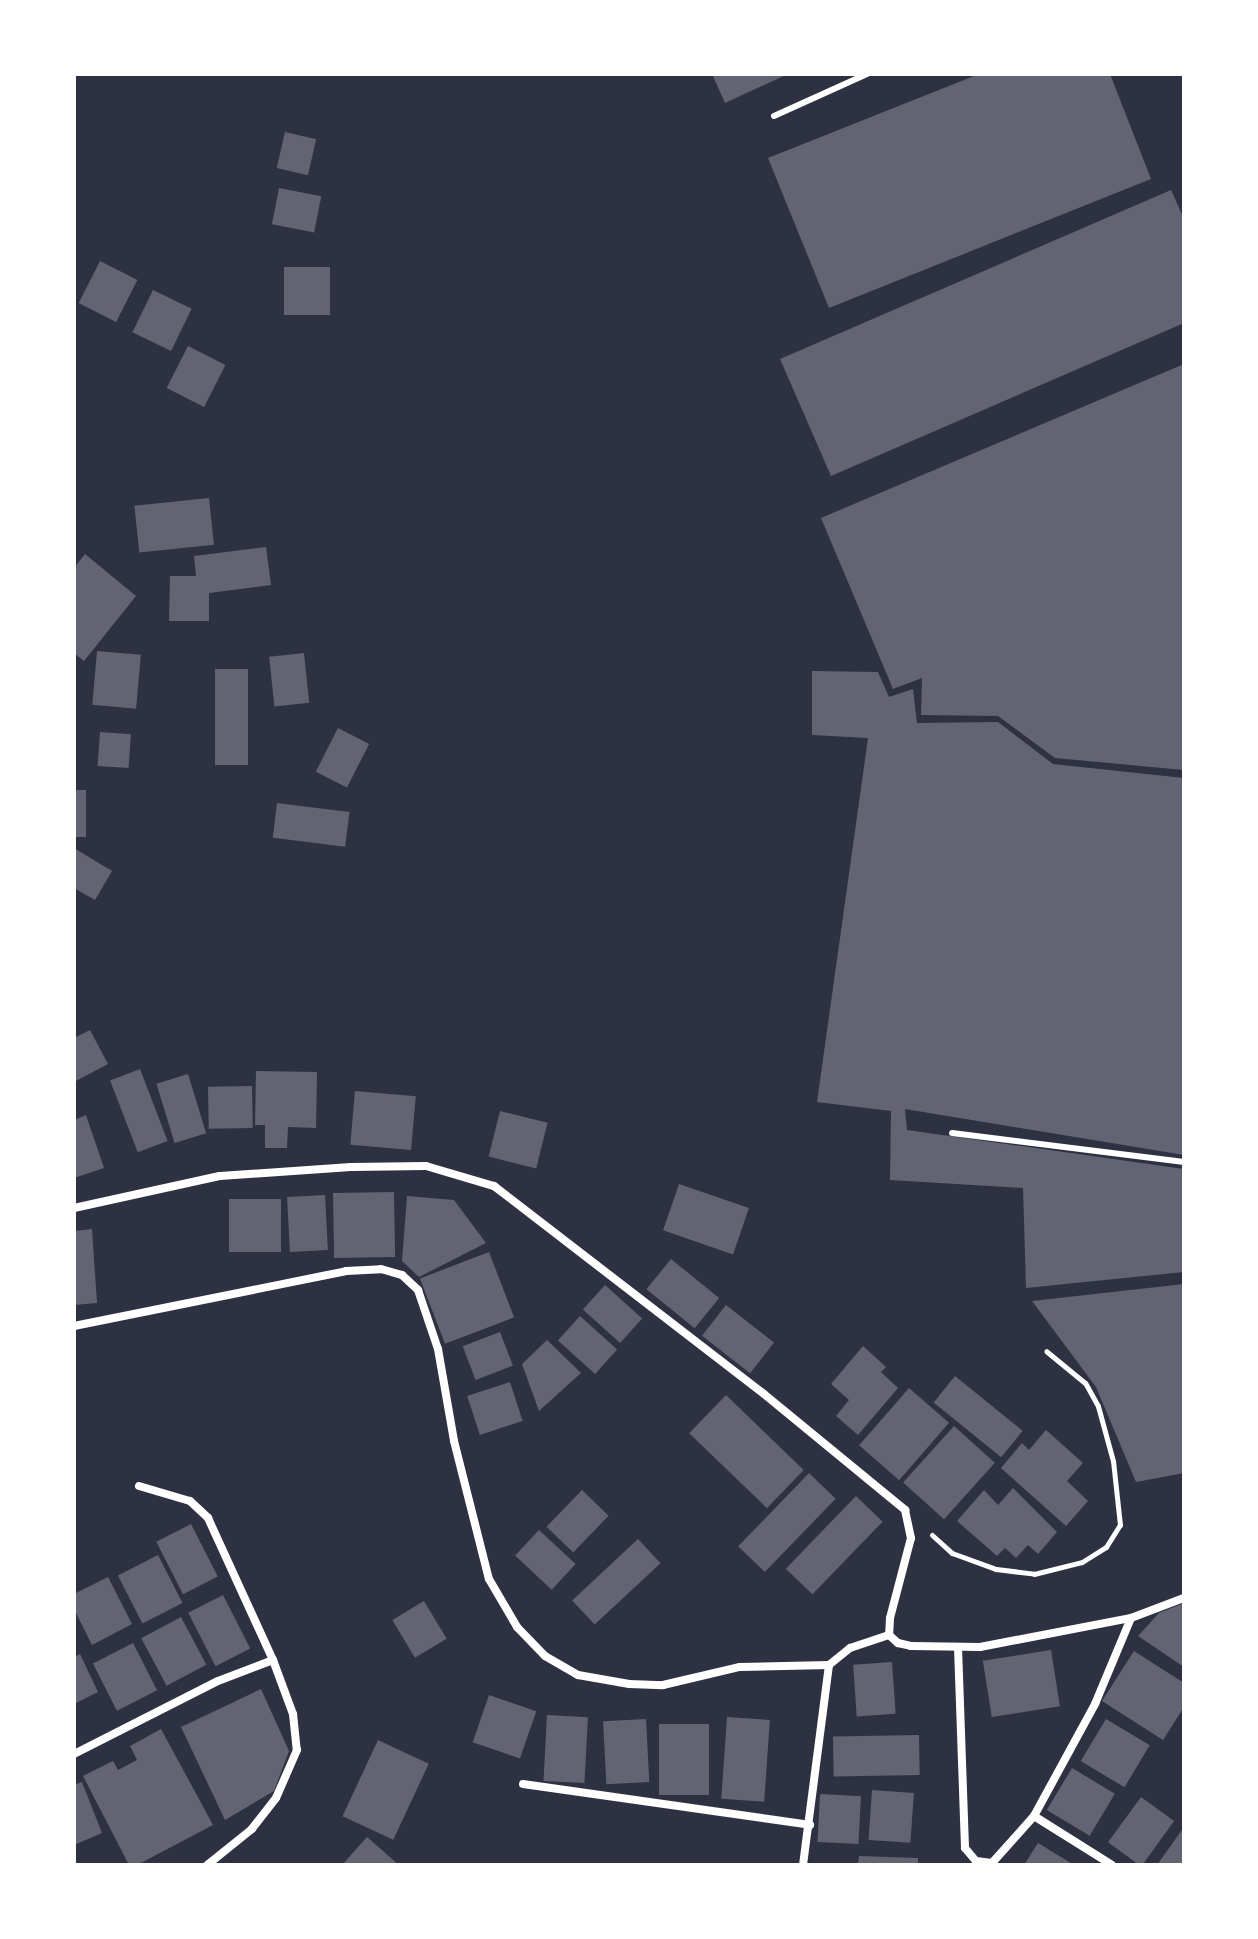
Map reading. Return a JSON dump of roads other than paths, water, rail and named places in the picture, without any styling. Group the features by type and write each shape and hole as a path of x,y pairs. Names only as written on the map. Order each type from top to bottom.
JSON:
{"street":[{"path":"74,1208 220,1176 351,1167 426,1166 494,1186 764,1394 905,1510 911,1538 890,1618 889,1635"},
{"path":"74,1326 346,1271 381,1269 402,1275 418,1290 438,1349 454,1441 489,1579 517,1627 545,1656 578,1675 629,1684 663,1685 740,1667 829,1665 850,1648 889,1635"},
{"path":"139,1486 190,1501 208,1518 273,1660 293,1714 297,1750 276,1798 260,1819 207,1865"},
{"path":"889,1635 898,1643 911,1646 980,1647 1131,1618 1184,1598"},
{"path":"958,1647 965,1848 969,1856 992,1863 1034,1816 1095,1704 1131,1618"},
{"path":"74,1754 218,1681 273,1660"},
{"path":"803,1865 829,1665"},
{"path":"523,1784 810,1825"},
{"path":"1034,1816 1112,1865"}],"lane":[{"path":"774,116 867,74"},
{"path":"952,1133 1184,1162"}]}
